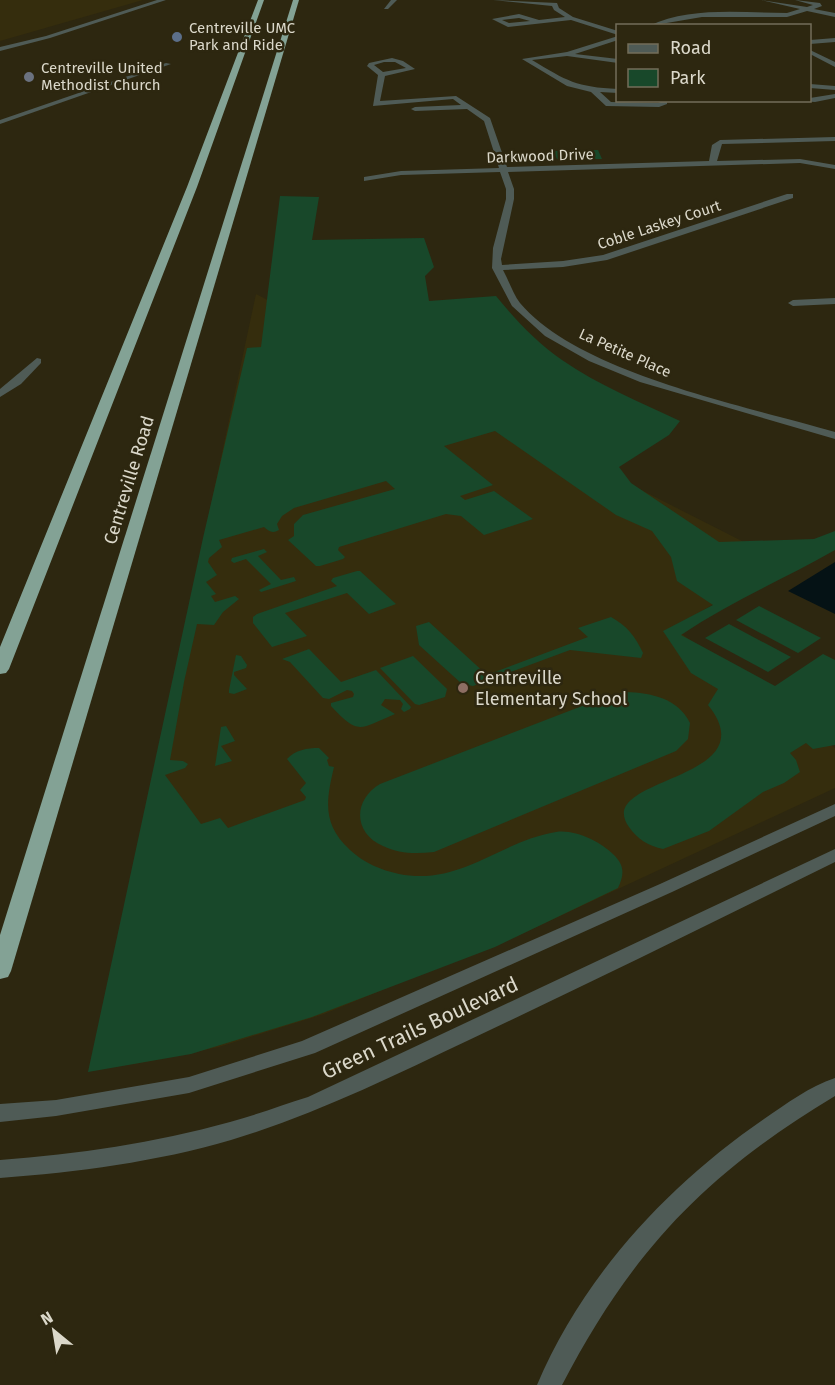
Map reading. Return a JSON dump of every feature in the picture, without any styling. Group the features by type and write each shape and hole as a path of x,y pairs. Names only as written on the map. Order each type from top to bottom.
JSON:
{"highway":[{"path":"0,669 192,187 261,0"},
{"name":"Centreville Road","path":"0,971 296,0"}],"street":[{"path":"0,42 140,0"},
{"path":"0,49 48,37 163,0"},
{"path":"386,8 394,0"},
{"path":"496,0 557,2 556,9 571,18 616,32"},
{"path":"764,0 835,15"},
{"path":"658,24 675,18 702,15 781,16 820,5 798,0"},
{"path":"541,22 519,16 495,19 508,25 541,22 571,18"},
{"path":"616,39 568,54 525,59 569,85 592,90 616,91"},
{"path":"811,42 835,40"},
{"path":"600,44 613,48"},
{"path":"811,53 835,65"},
{"path":"568,54 579,58 616,61"},
{"path":"396,59 412,69 382,74 370,66 371,64 396,59"},
{"path":"0,122 168,64"},
{"path":"382,74 376,107 384,110 469,107 487,120 511,200 496,255 498,268"},
{"path":"811,86 835,88"},
{"path":"592,90 609,104 620,106 659,105 664,102"},
{"path":"811,100 835,96"},
{"path":"713,163 716,145 720,142 835,139"},
{"name":"Darkwood Drive","path":"368,179 401,173 713,163 800,161 835,167"},
{"name":"Coble Laskey Court","path":"498,268 563,264 604,258 790,196"},
{"name":"La Petite Place","path":"498,268 507,290 532,318 556,337 597,360 692,397 835,436"},
{"path":"793,303 835,300"},
{"path":"0,394 17,382 37,360"},
{"name":"Green Trails Boulevard","path":"0,1113 56,1108 189,1085 308,1047 656,893 835,809"},
{"name":"Green Trails Boulevard","path":"0,1169 69,1164 141,1152 231,1131 315,1103 508,1013 835,855"},
{"path":"549,1385 562,1358 610,1280 653,1226 692,1186 741,1144 785,1114 835,1086"}],"shaded area":[{"path":"0,0 143,0 0,41"},
{"name":"Centreville Elementary School","path":"256,294 783,562 674,628 835,748 835,788 489,949 324,1014 219,1047 140,1063 90,1069"},
{"path":"835,562 835,614 788,591"}],"green space":[{"path":"598,150 602,159 557,159 553,151"},
{"path":"280,196 319,197 312,240 424,238 434,267 425,276 429,301 496,296 526,330 562,360 605,385 680,421 669,435 619,467 631,483 719,542 814,539 835,531 835,550 681,635 775,686 823,654 835,660 835,745 813,749 806,743 790,753 796,760 800,772 784,783 763,792 709,831 663,849 648,844 636,835 629,827 624,810 634,797 700,764 717,749 721,730 708,705 718,689 691,673 663,631 713,605 677,581 671,557 652,531 616,515 495,431 444,446 493,485 460,496 465,500 494,491 533,519 484,535 461,516 446,514 339,547 338,550 345,557 343,559 320,566 316,566 288,540 294,536 294,524 303,515 395,489 386,481 294,508 282,516 277,524 279,530 277,531 271,532 264,527 219,540 222,547 209,558 208,562 217,575 206,582 216,594 211,596 215,602 235,596 239,599 223,612 214,625 197,624 170,760 183,761 188,764 185,768 165,775 201,824 220,818 228,828 305,800 306,797 300,790 306,783 287,759 302,750 319,748 329,758 327,760 329,766 334,767 328,812 335,831 350,850 373,865 399,874 421,876 442,874 480,861 536,837 556,832 571,832 587,837 609,850 620,863 621,879 618,888 495,947 312,1017 191,1054 88,1072 203,538 247,348 261,347"},
{"path":"264,549 267,552 258,556 281,580 294,577 296,581 261,592 259,590 271,584 246,559 234,563 231,561 232,558"},
{"path":"360,571 396,604 369,614 347,593 285,613 307,636 272,647 253,623 253,617 257,614 337,586 331,581 333,578"},
{"path":"759,606 821,638 798,653 736,620"},
{"path":"611,617 622,624 634,637 643,653 641,658 570,650 473,686 462,684 419,645 416,626 429,622 487,675 588,637 578,628"},
{"path":"729,624 791,657 768,672 705,638"},
{"path":"309,649 341,682 376,670 411,707 410,709 404,712 401,709 403,704 400,700 385,699 381,705 395,714 366,726 354,726 331,706 331,703 353,697 352,691 347,690 329,699 323,698 290,662 282,659"},
{"path":"236,655 241,656 247,665 246,668 234,672 234,675 247,689 234,694 229,693 229,690"},
{"path":"413,656 447,689 445,697 419,705 415,704 380,668"},
{"path":"626,692 663,698 671,702 690,723 688,739 676,751 434,852 395,851 373,840 366,833 360,816 361,807 371,791 380,784 608,696"},
{"path":"226,726 235,741 221,746 232,761 215,766 221,727"}],"place":[{"name":"Centreville UMC Park and Ride","path":"177,37"},
{"name":"Centreville United Methodist Church","path":"29,77"},
{"name":"Centreville Elementary School","path":"463,688"}]}
